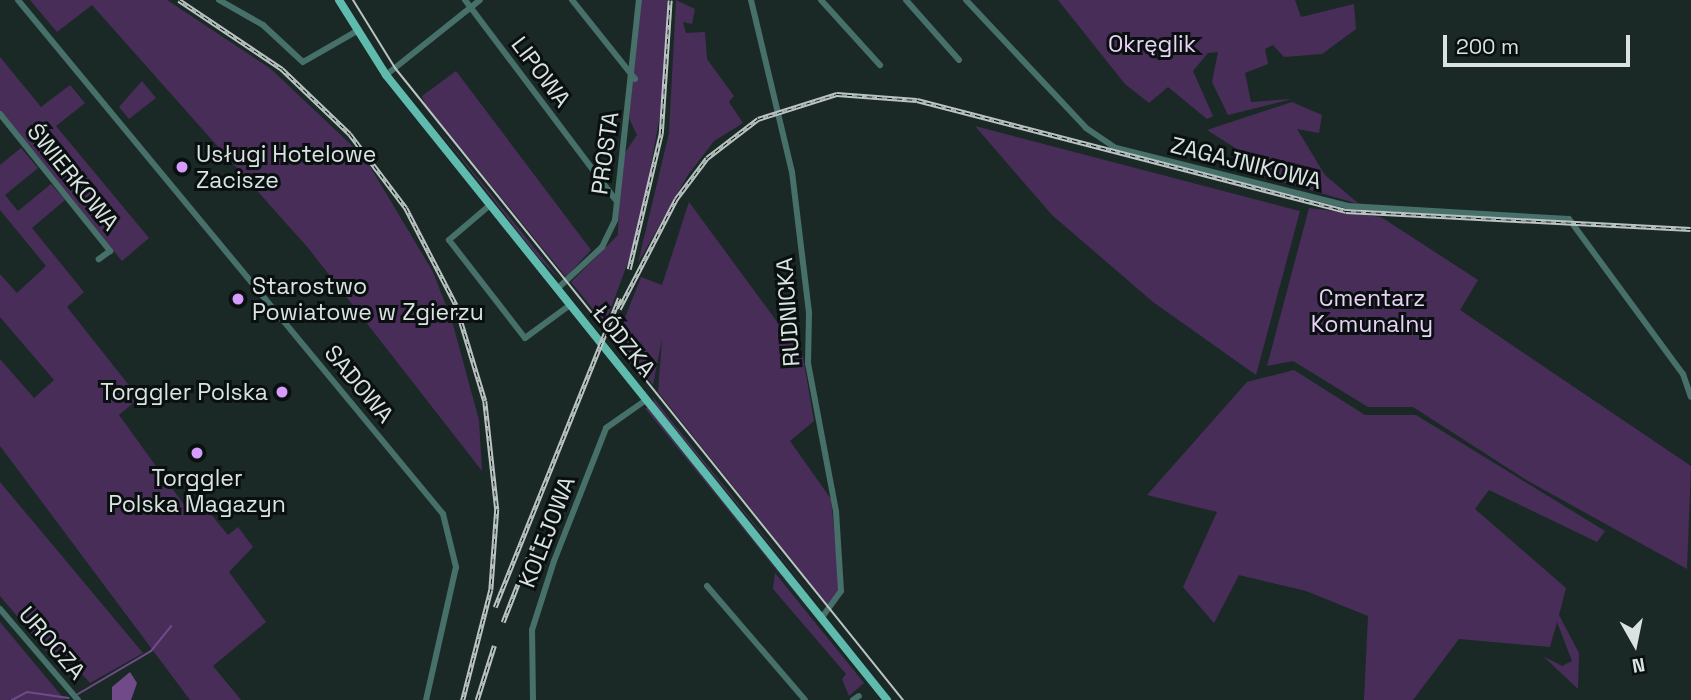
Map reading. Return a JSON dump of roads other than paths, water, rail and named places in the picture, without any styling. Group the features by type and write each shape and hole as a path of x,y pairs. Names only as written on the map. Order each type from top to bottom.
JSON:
{"main road":[{"name":"ŁÓDZKA","path":"340,0 386,75 887,700"}],"street":[{"name":"SADOWA","path":"18,0 446,519 456,575 426,700"},
{"path":"219,0 263,25 303,62 357,31"},
{"name":"LIPOWA","path":"465,0 615,199"},
{"path":"386,75 480,0"},
{"path":"572,0 635,79"},
{"name":"PROSTA","path":"557,289 606,242 635,79 639,0"},
{"name":"RUDNICKA","path":"751,0 792,172 809,313 808,363 836,511 841,591 822,617"},
{"path":"821,0 880,65"},
{"path":"906,0 959,60"},
{"name":"ZAGAJNIKOWA","path":"966,0 1086,128 1116,148 1348,206 1563,218 1577,227 1683,374 1691,397"},
{"name":"ŚWIERKOWA","path":"0,114 110,251 99,259"},
{"path":"490,205 449,240 524,338 570,305"},
{"name":"KOLEJOWA","path":"533,700 531,630 554,561 606,428 646,400"},
{"path":"707,586 805,700"},
{"name":"UROCZA","path":"0,609 78,700"}],"waterway":[{"path":"78,694 151,651 171,626"},
{"path":"12,700 27,692 69,698"}],"tram line":[{"path":"353,0 395,68 903,700"}],"railway":[{"path":"179,0 282,69 350,134 406,208 456,305 485,401 497,509 491,590 463,700"},
{"path":"629,269 661,134 670,0"},
{"path":"619,309 676,199 707,158 758,119 837,94 917,100 1346,211 1691,229"},
{"path":"495,607 619,298"},
{"path":"503,622 535,540"},
{"path":"477,700 494,646"}],"place":[{"name":"Usługi Hotelowe Zacisze","path":"182,167"},
{"name":"Starostwo Powiatowe w Zgierzu","path":"238,299"},
{"name":"Torggler Polska","path":"282,392"},
{"name":"Torggler Polska Magazyn","path":"197,453"}],"park label":[{"name":"Okręglik","path":"1152,44"},
{"name":"Cmentarz Komunalny","path":"1372,311"}]}
